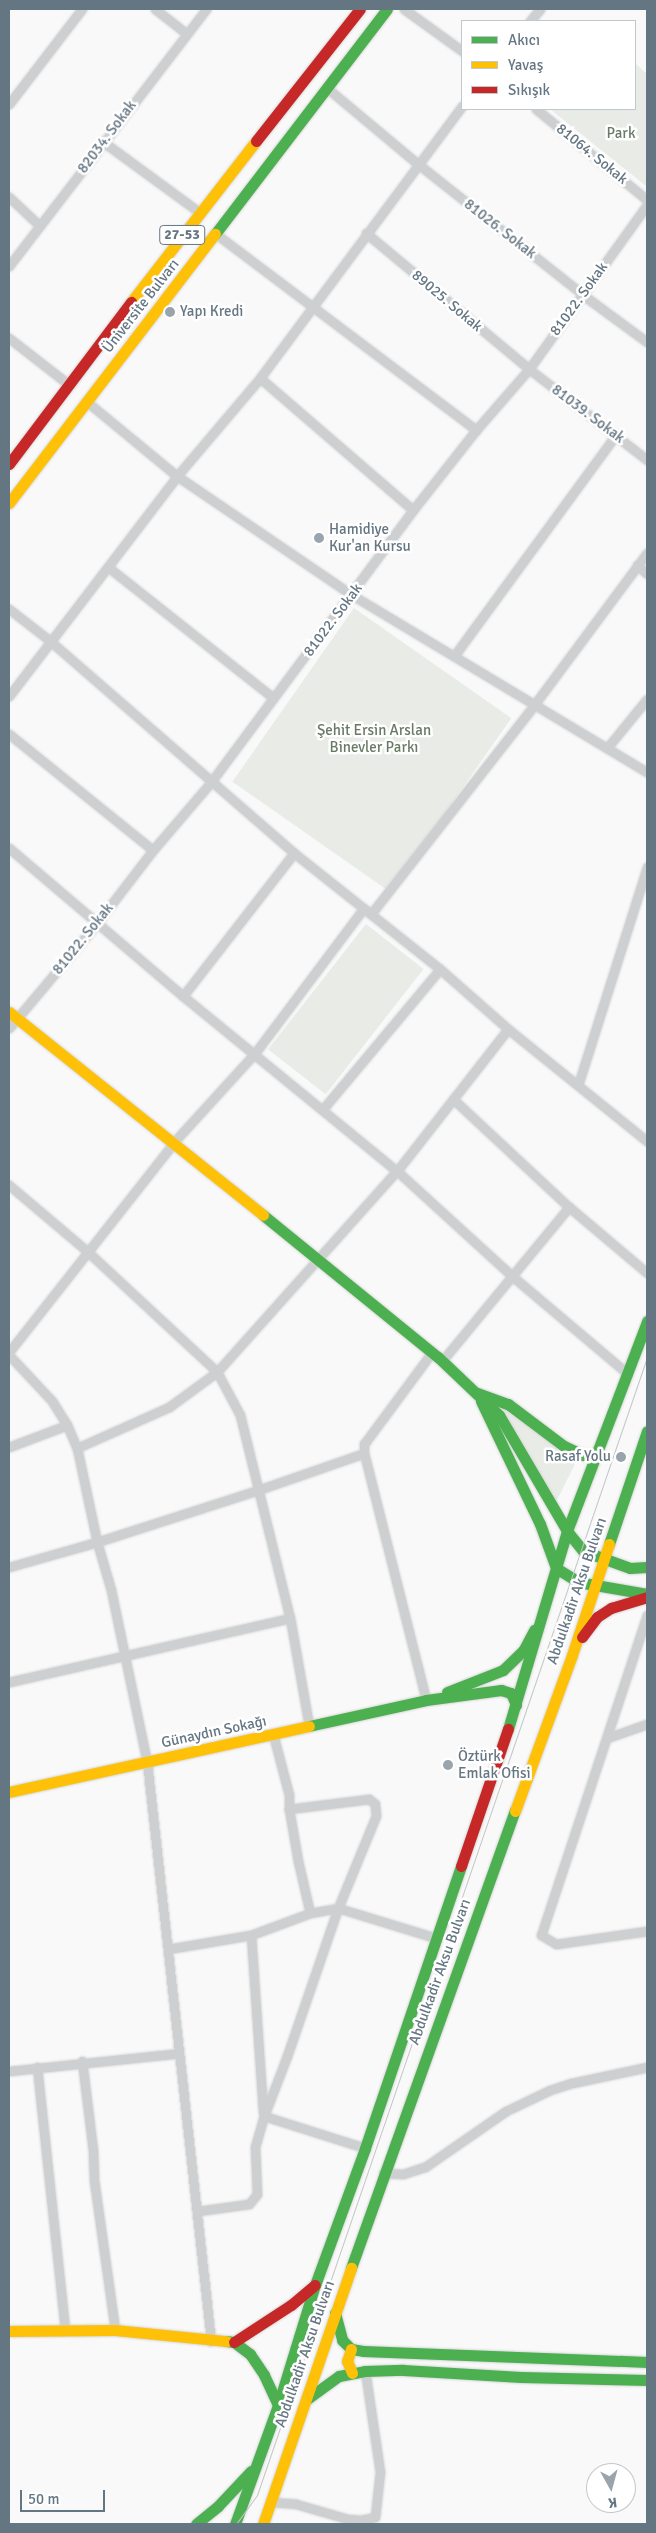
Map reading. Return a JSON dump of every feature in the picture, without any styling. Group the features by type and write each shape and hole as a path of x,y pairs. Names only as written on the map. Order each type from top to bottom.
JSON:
{"main road":[{"name":"Üniversite Bulvarı","path":"9,464 199,212 360,9"},
{"name":"Üniversite Bulvarı","path":"9,503 387,9"},
{"path":"13,1015 318,1258 432,1352 477,1393 499,1415 567,1531 583,1551 630,1568 647,1566"},
{"path":"426,1700 503,1670 522,1651 542,1616 567,1531 647,1320"},
{"path":"477,1393 508,1404 564,1446 583,1455 595,1454"},
{"path":"477,1393 540,1524 556,1568 572,1579 594,1586 647,1595"},
{"name":"Abdulkadir Aksu Bulvarı","path":"263,2524 383,2173 572,1656 647,1431"},
{"path":"572,1656 588,1627 598,1616 611,1608 647,1595"},
{"name":"Abdulkadir Aksu Bulvarı","path":"235,2524 278,2405 315,2285 365,2148 516,1705 542,1616"},
{"path":"426,1700 501,1690 510,1693 516,1705"},
{"name":"Günaydın Sokağı","path":"9,1792 426,1700"},
{"path":"234,2342 291,2306 315,2285"},
{"path":"335,2313 342,2340 351,2349 647,2362"},
{"path":"9,2331 115,2330 234,2342 250,2354 264,2375 278,2405"},
{"path":"351,2349 347,2362 352,2373"},
{"path":"307,2399 325,2384 340,2376 365,2371 403,2370 521,2377 647,2380"},
{"path":"196,2524 218,2506 256,2466"}],"street":[{"path":"10,100 82,9"},
{"path":"155,9 186,33"},
{"name":"82034. Sokak","path":"9,266 102,142 206,9"},
{"path":"404,9 461,50"},
{"path":"531,20 540,9"},
{"name":"81026. Sokak","path":"327,88 418,164 583,295"},
{"path":"9,696 49,640 108,567 177,476 260,378 461,107"},
{"name":"81064. Sokak","path":"537,110 647,200"},
{"path":"102,142 199,212"},
{"path":"9,197 40,226"},
{"name":"81022. Sokak","path":"9,1028 13,1015 97,923 153,850 211,782 352,595 413,510 476,430 529,369 647,205"},
{"name":"89025. Sokak","path":"366,233 529,369"},
{"path":"216,234 311,308 476,430"},
{"path":"583,295 647,342"},
{"path":"9,338 68,384"},
{"name":"81039. Sokak","path":"529,369 647,460"},
{"path":"260,378 413,510"},
{"path":"86,401 177,476 352,595 647,772"},
{"path":"454,656 616,435"},
{"path":"211,2341 147,1762 125,1654 111,1590 97,1542 77,1448 67,1425 52,1402 9,1354 174,1142 255,1053 534,705 647,553"},
{"path":"637,565 647,574"},
{"path":"108,567 273,698"},
{"path":"9,609 49,640 294,853 440,969 508,1029 647,1141"},
{"path":"607,748 647,699"},
{"path":"9,734 153,850"},
{"path":"9,848 183,996 397,1171 512,1276 628,1374"},
{"path":"183,996 294,853"},
{"path":"578,1085 647,867"},
{"path":"323,1109 440,969"},
{"path":"77,1448 169,1407 217,1372 397,1171 508,1029"},
{"path":"453,1099 569,1207 647,1273"},
{"path":"9,1185 88,1252 217,1372 240,1415 290,1618 309,1726"},
{"path":"442,1361 569,1207"},
{"path":"426,1700 364,1453 364,1444 432,1352"},
{"path":"9,1447 67,1425"},
{"path":"9,1566 97,1542 258,1490 364,1453"},
{"path":"647,1616 541,1934 556,1944 647,1931"},
{"path":"9,1682 125,1654 290,1618"},
{"path":"607,1738 647,1724"},
{"path":"273,1734 289,1796 288,1809 302,1886 310,1913"},
{"path":"198,2211 249,2204 256,2194 255,2146 264,2116 287,2056 338,1908 376,1816 374,1804 369,1799 288,1809"},
{"path":"168,1949 251,1935 310,1913 338,1908 436,1938"},
{"path":"251,1935 264,2116"},
{"path":"9,2071 82,2061 179,2053"},
{"path":"82,2061 94,2151 94,2180 115,2330"},
{"path":"37,2067 65,2330"},
{"path":"383,2173 403,2174 426,2167 506,2111 550,2090 572,2083 647,2067"},
{"path":"264,2116 365,2148"},
{"path":"270,2502 296,2504 348,2519 361,2520 375,2517 380,2472 365,2371"}],"green space":[{"name":"Park","path":"636,64 647,74 646,186 551,110 636,110"},
{"name":"Şehit Ersin Arslan Binevler Parkı","path":"354,608 511,718 390,892 232,782"},
{"path":"366,924 424,969 326,1094 268,1049"},
{"path":"501,1407 577,1460 557,1500 556,1500"}],"tram line":[{"path":"236,2524 257,2495 647,1357"}],"traffic: fast":[{"path":"215,234 387,9"},
{"path":"263,1215 438,1357 499,1415 567,1531"},
{"path":"508,1729 567,1531 647,1321"},
{"path":"477,1393 508,1404 564,1446 583,1455 595,1454"},
{"path":"481,1401 540,1524 556,1568"},
{"path":"609,1544 647,1431"},
{"path":"567,1531 583,1551 630,1568 647,1567"},
{"path":"556,1568 578,1582 647,1594"},
{"path":"447,1692 503,1670 523,1651 534,1630"},
{"path":"309,1726 426,1700 501,1690 511,1693 516,1705"},
{"path":"351,2268 515,1811"},
{"path":"235,2524 278,2405 315,2285 365,2148 461,1866"},
{"path":"335,2313 342,2340 351,2349 363,2351 647,2362"},
{"path":"226,2341 234,2342 250,2354 264,2375 278,2405"},
{"path":"307,2399 339,2376 365,2371 403,2370 521,2377 647,2380"},
{"path":"196,2524 218,2506 251,2471"}],"traffic: slow":[{"path":"131,302 256,141"},
{"path":"9,503 215,234"},
{"path":"9,1012 263,1215"},
{"path":"515,1811 572,1655 609,1544"},
{"path":"9,1792 309,1726"},
{"path":"263,2524 351,2268"},
{"path":"9,2331 115,2330 226,2341"},
{"path":"351,2349 347,2361 352,2373"}],"traffic: jam":[{"path":"256,141 360,9"},
{"path":"9,464 131,302"},
{"path":"582,1637 597,1617 611,1608 647,1597"},
{"path":"461,1866 508,1729"},
{"path":"234,2342 291,2305 315,2285"}],"place":[{"name":"Yapı Kredi","path":"170,312"},
{"name":"Hamidiye Kur'an Kursu","path":"319,538"},
{"name":"Rasaf Yolu","path":"621,1457"},
{"name":"Öztürk Emlak Ofisi","path":"448,1765"}]}
